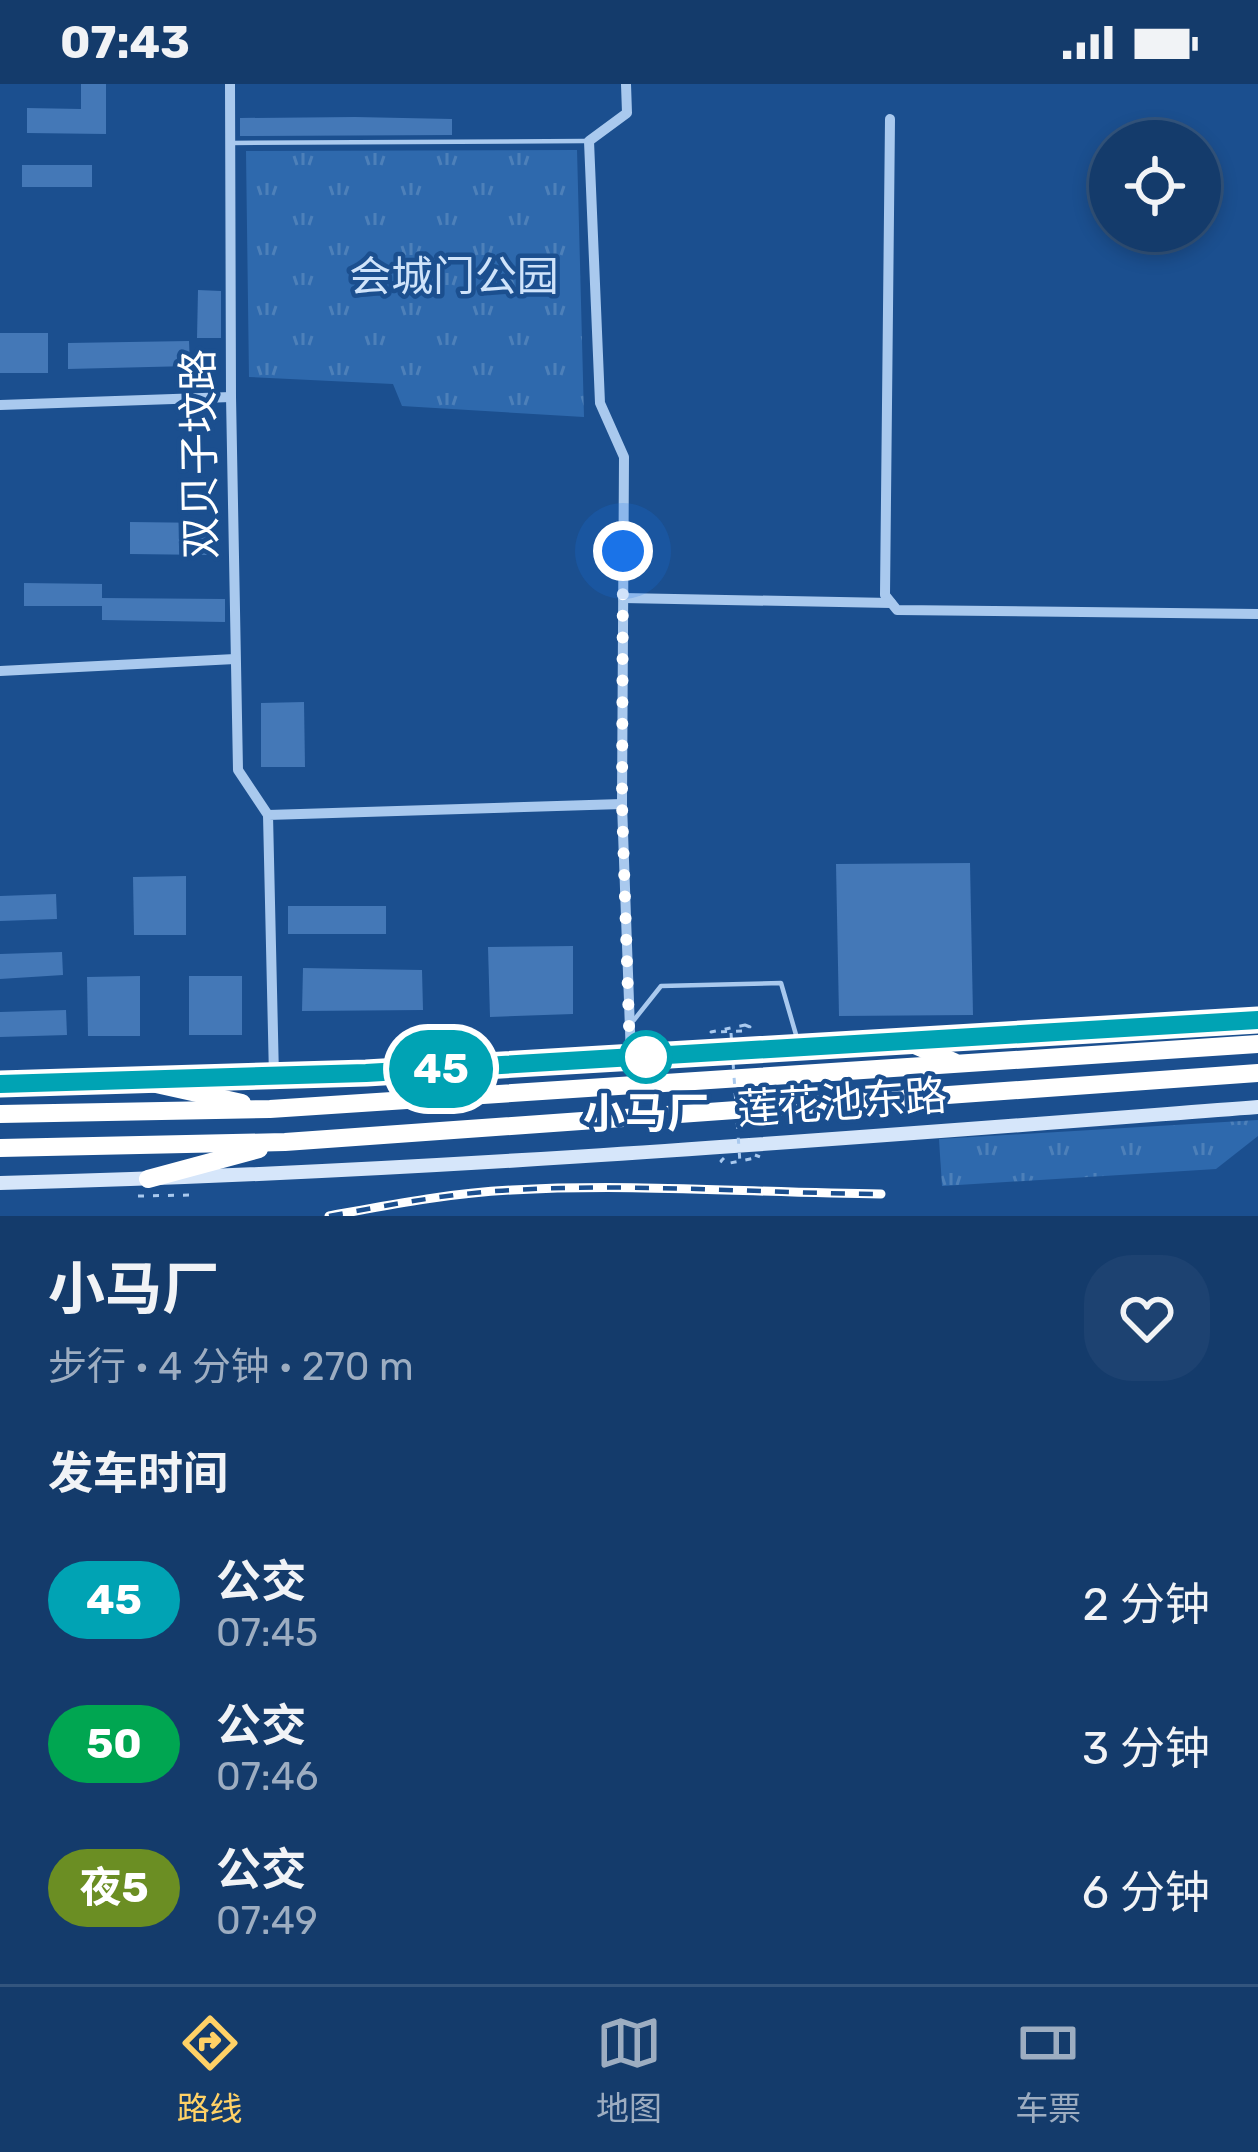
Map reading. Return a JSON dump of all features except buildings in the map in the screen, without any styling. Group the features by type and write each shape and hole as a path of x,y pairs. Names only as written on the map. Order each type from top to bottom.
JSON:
{"highway":[{"path":"1154,1049 1258,1032"},
{"path":"903,1040 958,1064"},
{"name":"莲花池东路","path":"0,1114 270,1109 1258,1044"},
{"name":"莲花池东路","path":"0,1148 285,1142 1258,1073"},
{"path":"1184,1077 1258,1085"},
{"path":"137,1080 270,1109"},
{"path":"143,1188 285,1142"}],"street":[{"name":"双贝子坟路","path":"230,84 238,770 268,815"},
{"path":"626,84 627,113 589,141 600,403 624,457 622,804 631,1058"},
{"path":"890,118 885,595 897,610 1258,614"},
{"path":"0,405 231,398"},
{"path":"623,598 891,603"},
{"path":"0,671 235,659"},
{"path":"274,1077 268,815 622,804"},
{"name":"莲花池东路","path":"0,1084 274,1077 1258,1020"},
{"name":"莲花池东路","path":"0,1183 143,1188 1258,1107"}],"lane":[{"path":"230,143 589,141"},
{"path":"629,1026 661,986 781,983 799,1046"}],"path":[{"path":"714,1028 750,1028 746,1031 730,1033 711,1032 714,1028"},
{"path":"730,1033 740,1160"},
{"path":"724,1158 721,1162 725,1164 756,1161 760,1157 755,1155"},
{"path":"740,1160 748,1164"},
{"path":"143,1188 191,1195"}],"green space":[{"name":"会城门公园","path":"577,150 584,417 402,406 393,384 249,377 246,151"},
{"path":"1258,1120 1258,1136 1216,1169 942,1186 939,1139"}],"railway":[{"path":"329,1216 466,1194 558,1188 881,1194"}],"bus line":[{"name":"45","path":"0,1084 366,1073 1258,1020"}],"place":[{"name":"小马厂","path":"646,1057"}],"route":[{"path":"623,551 622,804 629,1026 631,1058 646,1057"}]}
